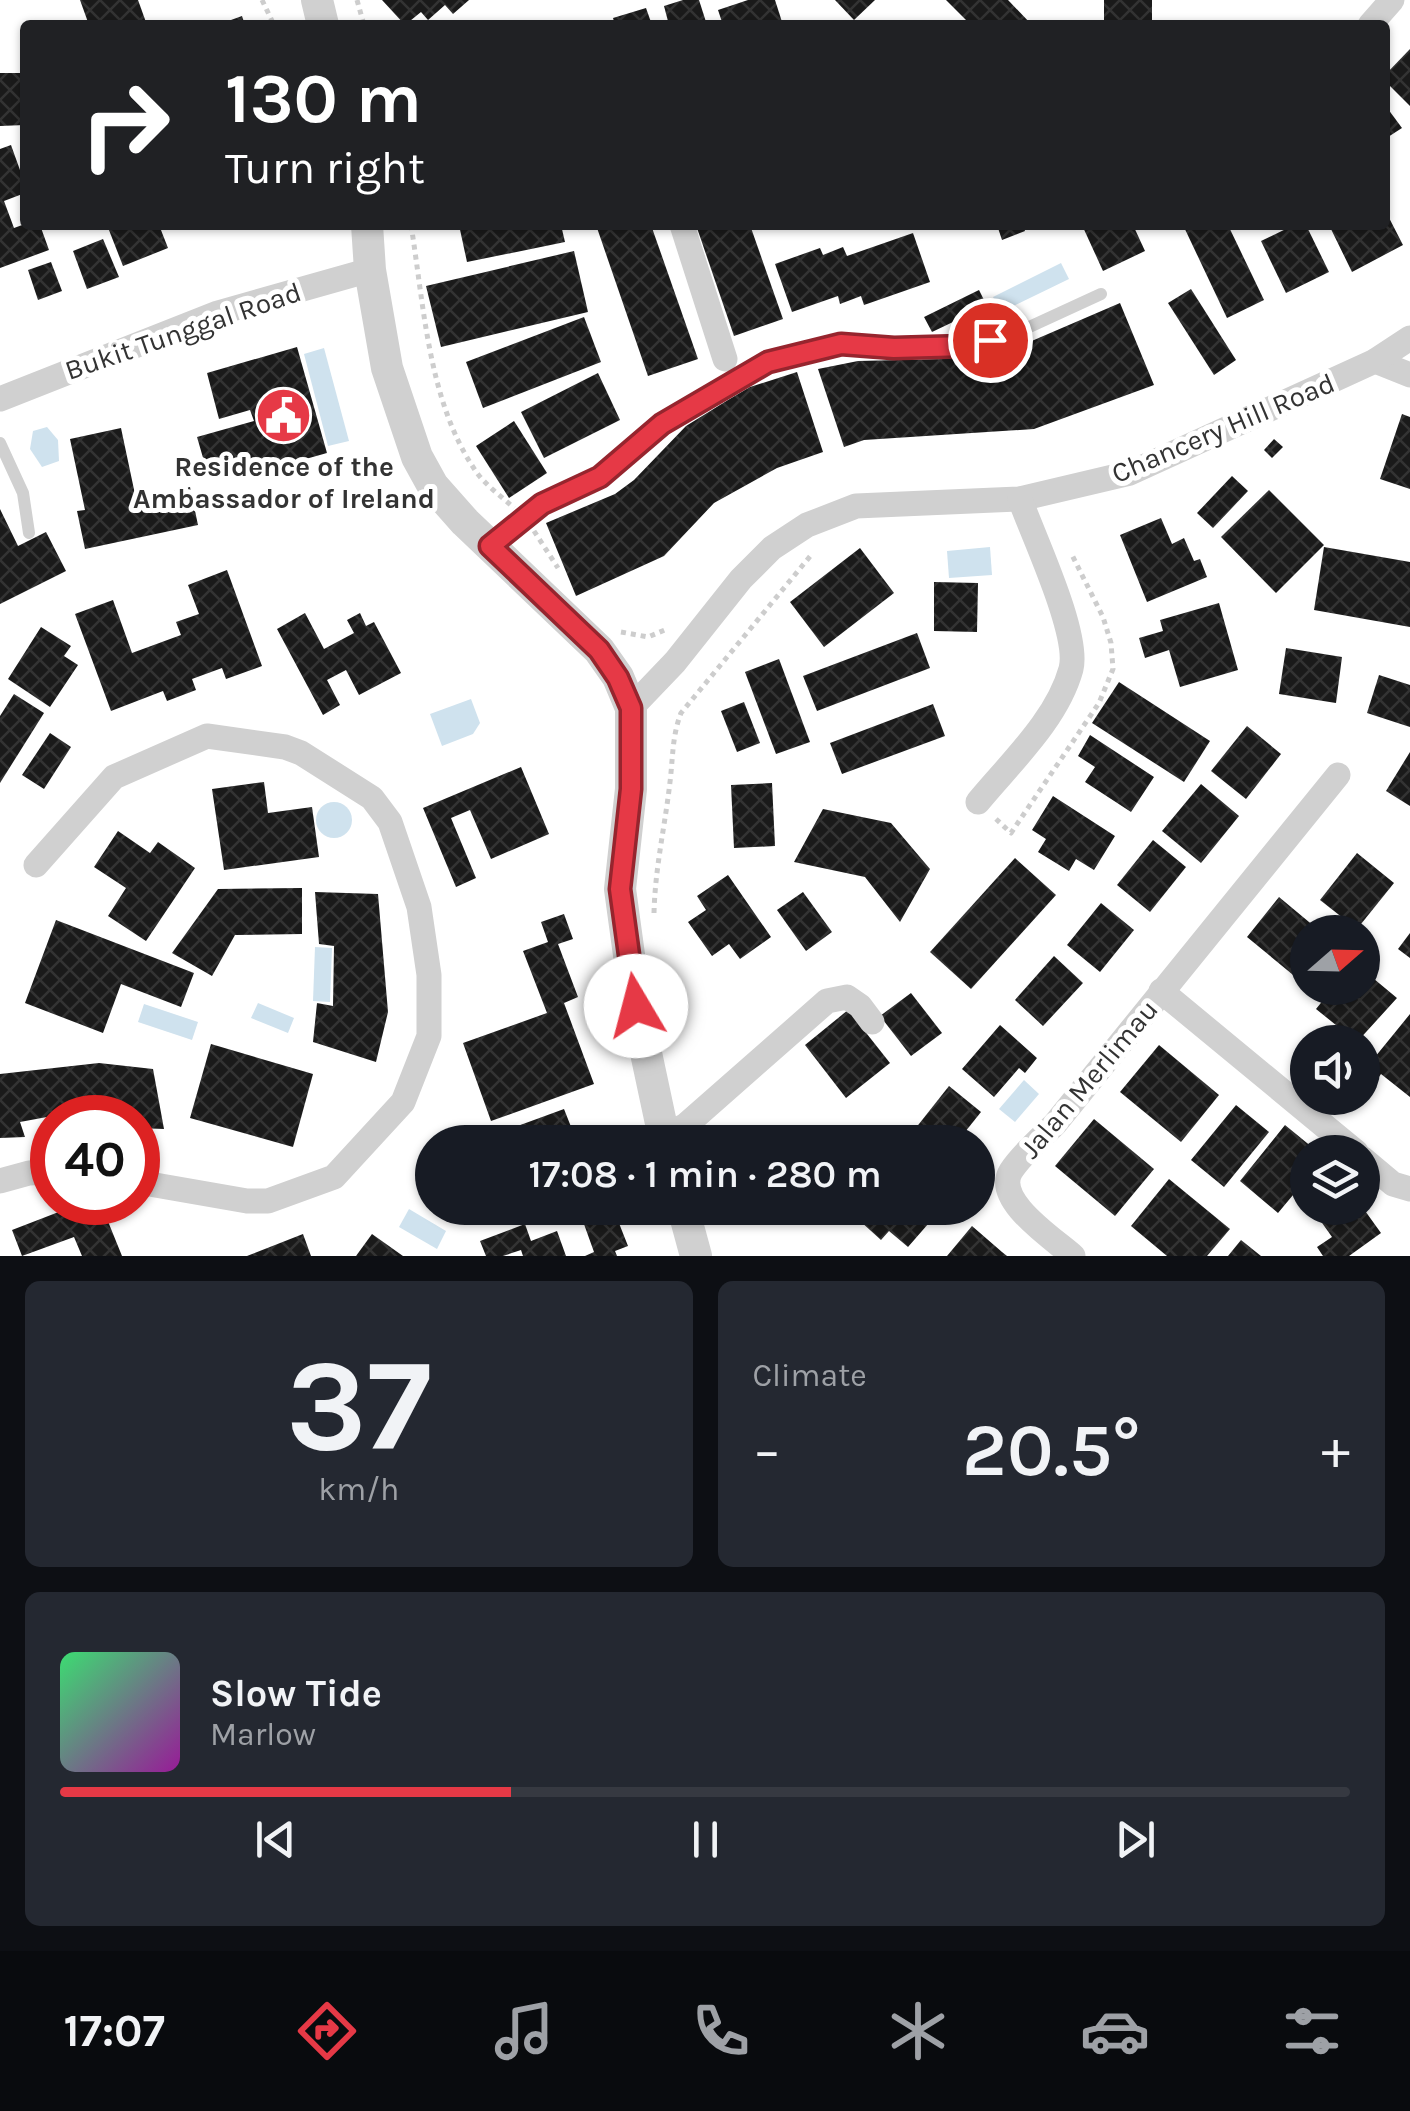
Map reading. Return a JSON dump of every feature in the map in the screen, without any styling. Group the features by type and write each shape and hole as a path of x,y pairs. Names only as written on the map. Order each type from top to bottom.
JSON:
{"street":[{"path":"1374,20 1392,0"},
{"path":"367,230 370,270 387,368 417,456 433,486 599,650 618,678 631,708 631,789 620,889 636,1006 661,1125"},
{"path":"684,230 724,359"},
{"name":"Bukit Tunggal Road","path":"0,399 218,313 370,270"},
{"name":"Chancery Hill Road","path":"631,708 676,662 740,579 772,548 806,525 856,506 1020,499 1130,473 1376,361 1410,338"},
{"path":"1376,361 1410,375"},
{"path":"978,802 1058,701 1072,667 1072,648 1064,619 1020,499"},
{"path":"36,864 114,778 207,736 285,747 301,753 372,798 390,822 419,907 430,975 429,1036 403,1102 334,1177 268,1201 160,1186"},
{"name":"Jalan Merlimau","path":"1073,1256 1016,1206 1008,1190 1010,1172 1055,1124 1338,775"},
{"name":"Jalan Merlimau","path":"1161,991 1335,1135"},
{"path":"686,1125 827,1001 846,997 860,1006 872,1022"},
{"path":"0,1181 30,1173"},
{"path":"1380,1173 1393,1184 1410,1189"},
{"path":"688,1225 696,1256"}],"lane":[{"path":"490,546 542,504 600,477 662,424 768,362 841,344 894,348 966,346 1014,334 1101,294"},
{"path":"0,443 23,493 29,533"}],"path":[{"path":"412,230 434,370 458,442 478,474 525,518 566,581"},
{"path":"612,624 624,634"},
{"path":"654,918 655,870 670,782 673,733 680,713"}],"water":[{"path":"1061,263 1069,279 1001,312 993,297"},
{"path":"324,348 349,441 328,446 304,354"},
{"path":"47,427 58,440 59,461 42,467 30,449 33,431"},
{"path":"990,547 992,575 949,578 947,551"},
{"path":"471,699 480,723 473,734 442,746 430,714"},
{"path":"334,802 347,807 352,820 347,833 334,838 321,833 316,820 321,807"},
{"path":"315,947 332,948 330,1002 313,1001"},
{"path":"258,1003 294,1018 288,1033 251,1018"},
{"path":"144,1004 198,1022 192,1040 138,1022"},
{"path":"1024,1080 1039,1094 1015,1122 999,1109"},
{"path":"409,1209 415,1213 415,1225 436,1225 446,1231 437,1249 399,1227"}],"building":[{"path":"80,0 138,0 145,20 87,20"},
{"path":"382,0 469,0 453,14 445,5 428,20 421,12 411,20 400,20"},
{"path":"699,0 705,20 668,20 664,6"},
{"path":"748,0 775,0 781,20 721,20 718,10"},
{"path":"835,0 875,0 854,20"},
{"path":"946,0 1008,0 1027,20 966,20"},
{"path":"1104,0 1152,0 1152,20 1104,20"},
{"path":"646,8 650,20 614,20"},
{"path":"1410,49 1410,106 1390,86 1390,70"},
{"path":"0,73 20,73 20,125 0,126"},
{"path":"1390,112 1402,128 1390,136"},
{"path":"11,145 20,170 20,195 4,201 14,228 42,230 49,250 0,268 0,149"},
{"path":"1390,220 1403,245 1352,272 1331,230 1390,230"},
{"path":"109,230 161,230 168,248 123,266"},
{"path":"460,230 562,230 565,242 467,262"},
{"path":"598,230 653,230 698,359 648,376"},
{"path":"698,230 752,230 783,319 734,336"},
{"path":"999,230 1025,230 1025,231 1002,240"},
{"path":"1084,230 1135,230 1145,251 1103,271"},
{"path":"1185,230 1230,230 1264,300 1227,318"},
{"path":"1284,230 1308,230 1329,272 1286,293 1261,241"},
{"path":"913,233 930,282 864,305 861,296 840,304 838,296 792,312 775,264 820,248 823,255 843,247 847,256"},
{"path":"103,239 119,277 87,289 73,251"},
{"path":"574,251 588,312 441,347 426,286"},
{"path":"51,262 62,291 38,300 28,270"},
{"path":"1191,289 1236,360 1214,375 1168,303"},
{"path":"979,290 989,310 955,327 953,322 932,332 924,317"},
{"path":"1120,303 1154,385 1034,429 864,440 844,447 818,369 858,361 1004,353"},
{"path":"584,317 601,362 483,408 466,362"},
{"name":"Residence of the Ambassador of Ireland","path":"297,347 327,453 234,479 232,469 208,475 197,437 254,421 250,410 219,419 207,373"},
{"path":"797,372 823,452 777,468 714,503 664,556 576,596 546,523 615,494 634,480 686,426 728,400 750,387"},
{"path":"598,373 620,420 544,458 521,412"},
{"path":"1402,414 1410,417 1410,489 1380,479"},
{"path":"514,421 547,473 509,498 476,446"},
{"path":"121,428 136,499 190,487 198,525 85,549 77,511 85,510 70,439"},
{"path":"1274,439 1283,447 1272,458 1264,450"},
{"path":"1232,476 1248,491 1213,528 1197,513"},
{"path":"1269,490 1324,545 1276,593 1221,537"},
{"path":"0,509 18,546 46,532 66,571 0,604"},
{"path":"1161,518 1172,544 1184,538 1194,561 1200,559 1207,577 1147,602 1120,535"},
{"path":"1324,547 1410,562 1410,627 1314,610"},
{"path":"860,548 894,593 824,647 790,602"},
{"path":"227,570 262,666 226,679 222,668 192,679 196,690 167,701 163,691 111,711 75,614 113,600 132,653 181,635 176,622 199,614 188,585"},
{"path":"934,582 978,583 977,632 934,631"},
{"path":"1219,603 1238,670 1180,687 1169,650 1145,658 1139,638 1163,631 1160,620"},
{"path":"305,613 324,649 354,633 347,620 360,613 366,626 374,622 401,673 359,695 346,670 327,680 340,705 323,715 277,629"},
{"path":"41,627 71,646 64,656 78,665 50,707 8,679"},
{"path":"917,633 930,668 817,711 803,676"},
{"path":"1286,648 1342,657 1336,703 1279,694"},
{"path":"779,659 810,742 776,754 745,672"},
{"path":"1379,675 1410,685 1410,727 1367,713"},
{"path":"1119,682 1210,741 1184,782 1092,723"},
{"path":"14,694 44,713 0,783 0,716"},
{"path":"744,702 760,743 737,752 721,711"},
{"path":"933,704 945,736 842,774 830,743"},
{"path":"1247,726 1281,754 1246,799 1211,771"},
{"path":"50,733 71,747 44,789 22,775"},
{"path":"1090,735 1154,777 1131,812 1085,782 1095,767 1078,756"},
{"path":"1410,752 1410,806 1386,791"},
{"path":"521,767 549,834 491,859 470,810 451,818 476,878 456,887 423,808"},
{"path":"264,782 268,813 312,807 319,857 224,870 212,789"},
{"path":"772,783 775,846 734,848 731,785"},
{"path":"1201,784 1239,816 1201,863 1162,831"},
{"path":"1053,796 1115,836 1094,870 1076,859 1069,871 1038,852 1046,839 1032,830"},
{"path":"823,809 891,823 930,869 900,922 865,877 794,862"},
{"path":"118,831 150,853 158,842 195,868 146,941 108,916 126,888 94,867"},
{"path":"1153,840 1186,867 1150,912 1117,885"},
{"path":"1357,853 1394,883 1368,915 1339,915 1320,900"},
{"path":"1015,858 1056,895 971,989 930,952"},
{"path":"728,875 771,937 740,959 729,944 712,956 688,922 706,910 697,896"},
{"path":"302,888 302,934 235,935 212,976 172,953 218,889"},
{"path":"315,892 378,894 388,1012 376,1062 313,1042 317,1003 333,1006 334,946 319,944"},
{"path":"803,892 832,932 806,951 777,910"},
{"path":"1279,897 1301,915 1290,915 1290,972 1247,937"},
{"path":"1101,903 1134,930 1100,972 1067,945"},
{"path":"564,914 573,939 558,944 578,997 564,1003 594,1084 491,1121 463,1043 547,1013 523,951 548,942 541,922"},
{"path":"56,920 194,973 181,1007 121,984 103,1033 25,1003"},
{"path":"1410,933 1410,958 1398,949"},
{"path":"1054,956 1083,983 1043,1026 1015,1000"},
{"path":"1380,984 1397,998 1372,1025 1336,1025 1316,1009 1319,1005 1380,1005"},
{"path":"911,993 942,1033 911,1056 880,1016"},
{"path":"848,1010 890,1063 846,1098 805,1045"},
{"path":"1410,1014 1410,1097 1380,1075 1380,1051"},
{"path":"1000,1025 1037,1058 1025,1073 1019,1068 994,1097 962,1069"},
{"path":"211,1044 313,1074 293,1147 190,1118"},
{"path":"1159,1045 1219,1095 1181,1142 1120,1092"},
{"path":"99,1063 153,1069 158,1095 30,1095 30,1120 20,1122 25,1137 0,1138 0,1074"},
{"path":"949,1086 981,1112 971,1125 918,1125"},
{"path":"1236,1105 1269,1132 1224,1187 1191,1160"},
{"path":"564,1109 570,1125 520,1125"},
{"path":"1094,1119 1154,1169 1115,1216 1055,1166"},
{"path":"1285,1125 1297,1135 1290,1135 1290,1199 1278,1213 1240,1181"},
{"path":"1169,1179 1230,1229 1207,1256 1167,1256 1131,1226"},
{"path":"30,1223 109,1225 122,1256 82,1256 74,1237 22,1256 12,1230"},
{"path":"525,1225 531,1241 557,1231 566,1256 523,1256 521,1250 486,1256 480,1241"},
{"path":"584,1225 620,1225 628,1246 615,1251 617,1256 585,1256 594,1252"},
{"path":"864,1225 927,1225 908,1247 889,1231 881,1240"},
{"path":"1324,1225 1375,1225 1381,1233 1349,1256 1323,1256 1317,1247 1332,1237"},
{"path":"972,1226 1002,1252 1007,1256 947,1256"},
{"path":"303,1234 311,1256 247,1256"},
{"path":"372,1234 403,1256 356,1256"},
{"path":"1241,1240 1261,1256 1228,1256"}],"place":[{"name":"Residence of the Ambassador of Ireland","path":"284,415"}],"route":[{"path":"636,1006 620,889 631,789 631,708 626,692 599,650 490,546 542,504 600,477 662,424 768,362 841,344 894,348 966,346 990,340"}]}
